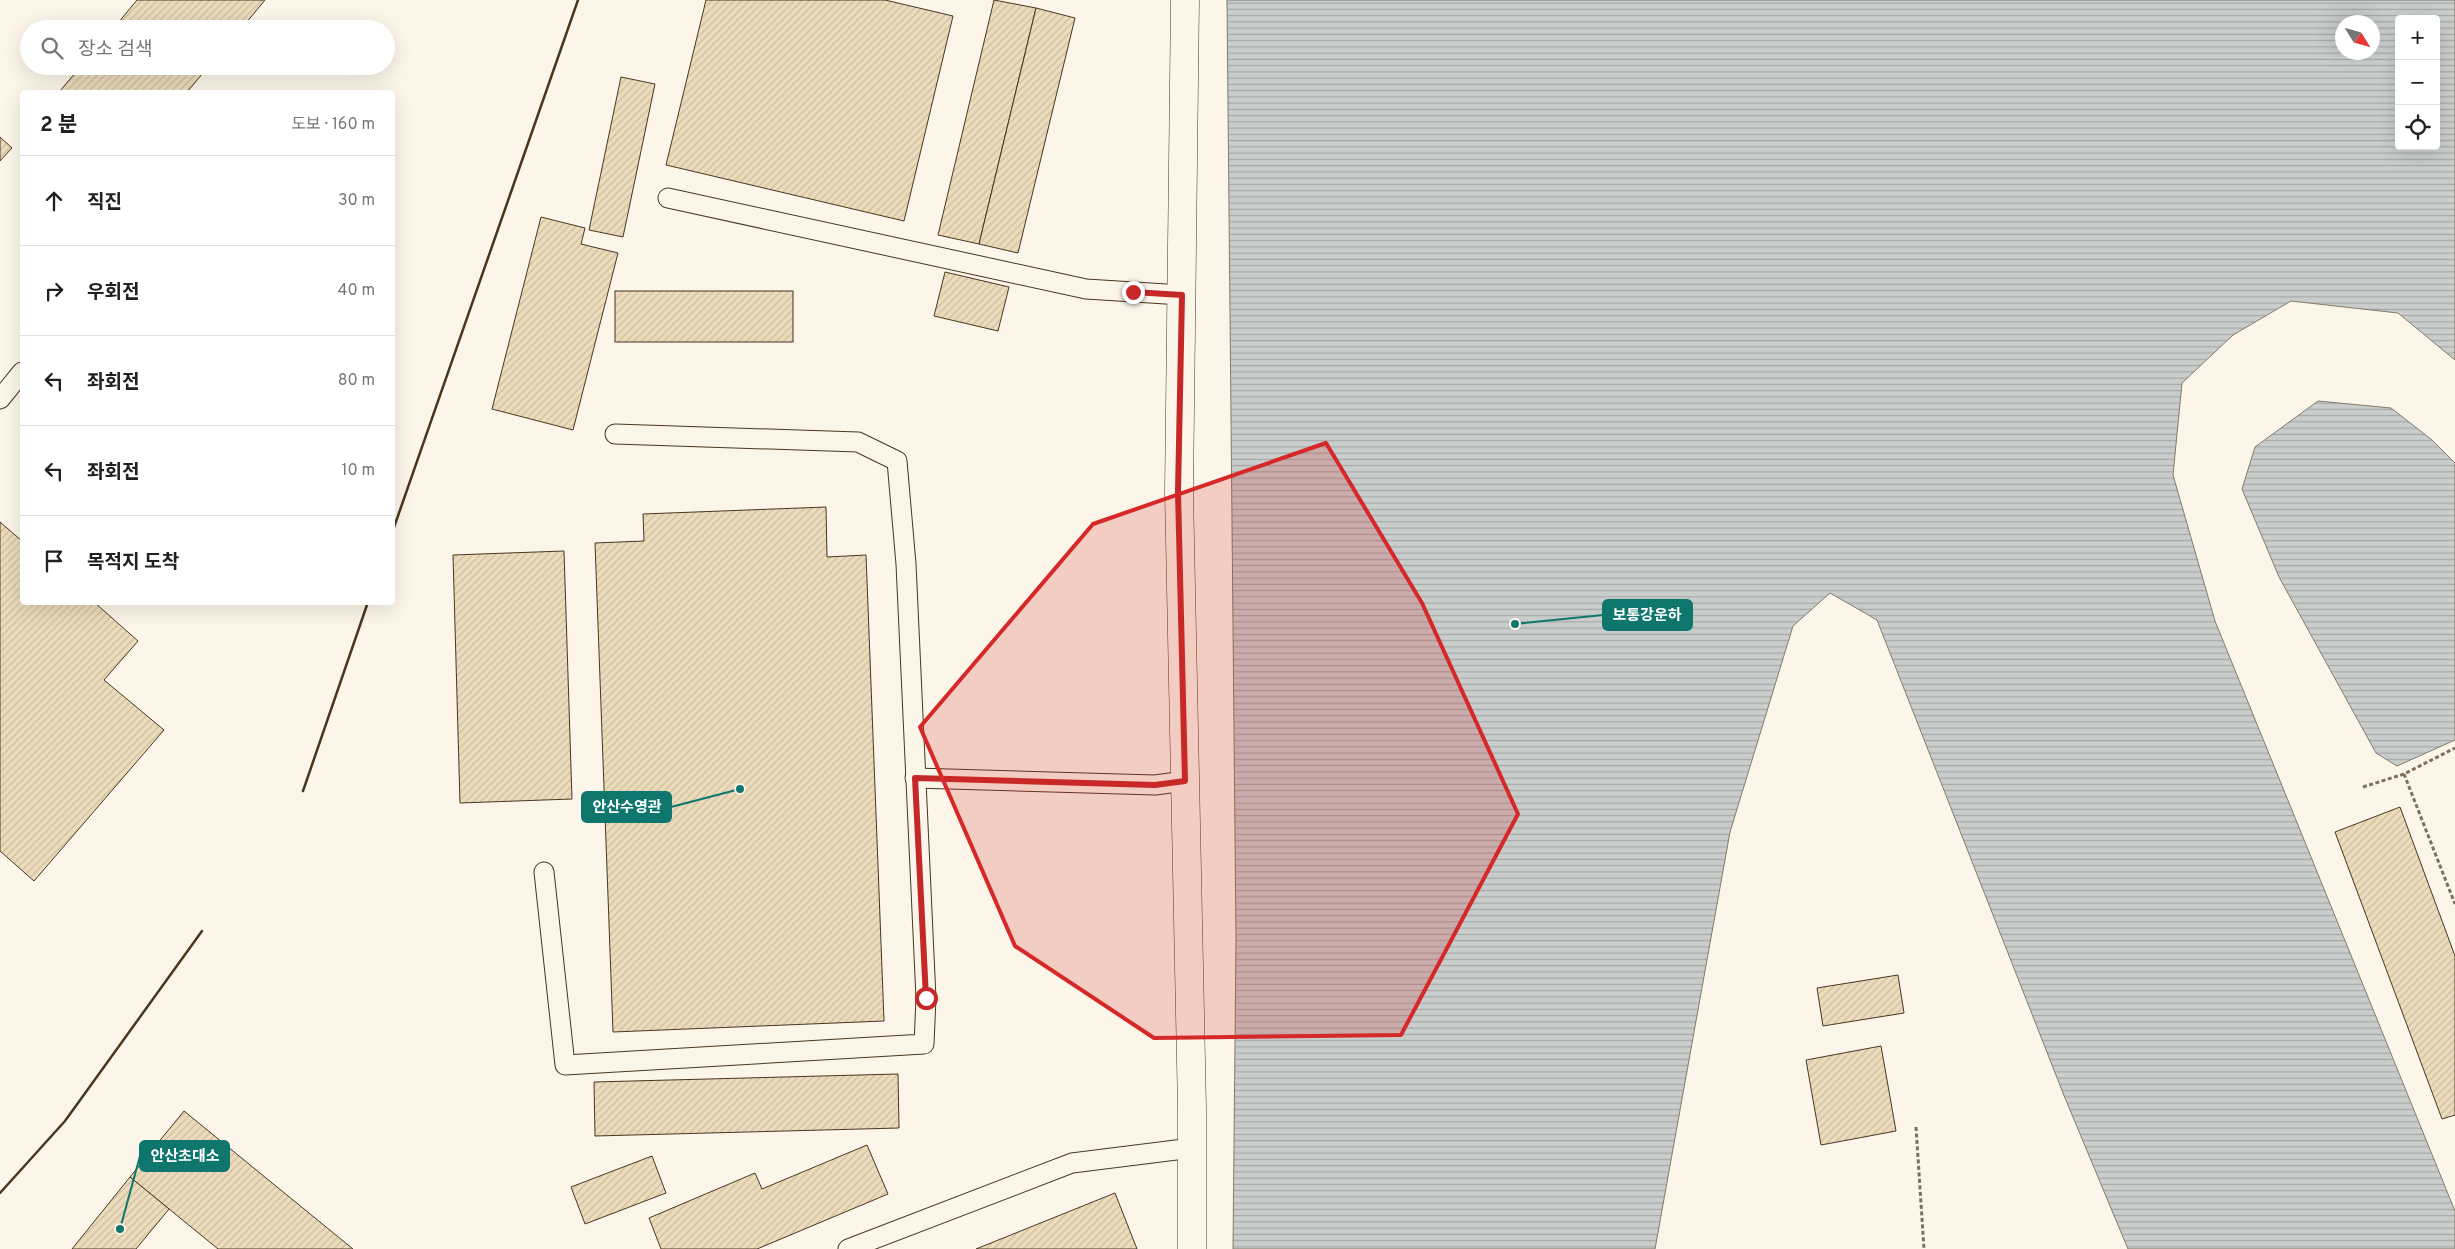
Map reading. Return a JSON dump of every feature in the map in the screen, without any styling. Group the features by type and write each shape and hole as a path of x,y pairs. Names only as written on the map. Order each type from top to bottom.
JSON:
{"street":[{"path":"1185,0 1178,492 1192,1148 1192,1249"}],"lane":[{"path":"668,198 1086,289 1182,295"},
{"path":"0,399 20,374"},
{"path":"544,872 565,1064 924,1044 926,998 906,564 897,460 858,442 615,434"},
{"path":"915,778 1155,785 1185,781"},
{"path":"848,1249 1072,1163 1155,1151 1192,1148"}],"path":[{"path":"2363,787 2404,774 2455,748"},
{"path":"2404,774 2455,904"},
{"path":"1916,1127 1924,1249"}],"highlighted area":[{"path":"1326,443 1422,603 1518,814 1401,1035 1154,1038 1015,946 920,727 1093,524"}],"shaded area":[{"path":"1227,0 2455,0 2455,360 2398,313 2291,301 2233,335 2182,383 2173,475 2215,621 2455,1211 2455,1249 2128,1249 2065,1098 1877,620 1830,593 1793,626 1730,832 1655,1249 1233,1249 1236,939"},
{"path":"2318,401 2391,408 2432,440 2455,463 2455,740 2397,766 2376,753 2279,577 2242,489 2255,447"}],"building":[{"path":"137,0 265,0 248,20 120,20"},
{"path":"706,0 885,0 953,16 904,221 666,165"},
{"path":"994,0 1036,8 979,244 938,235"},
{"path":"1036,8 1075,18 1018,253 979,244"},
{"path":"73,75 201,75 189,90 61,90"},
{"path":"621,77 655,84 623,237 589,230"},
{"path":"0,137 12,148 0,161"},
{"path":"541,217 585,228 581,244 618,253 573,430 492,409"},
{"path":"945,272 1009,287 998,331 934,316"},
{"path":"615,291 793,291 793,342 615,342"},
{"path":"826,507 827,557 866,555 884,1021 613,1032 595,543 644,541 643,514"},
{"path":"0,522 20,539 20,605 97,605 138,641 104,680 164,730 34,881 0,851"},
{"path":"564,551 572,799 460,803 453,555"},
{"path":"2400,807 2455,956 2455,1115 2442,1119 2335,832"},
{"path":"1898,975 1904,1013 1823,1026 1817,988"},
{"path":"1881,1046 1896,1131 1821,1145 1806,1060"},
{"path":"898,1074 899,1128 595,1136 594,1082"},
{"path":"184,1111 353,1249 218,1249 130,1177"},
{"path":"867,1145 888,1194 757,1249 661,1249 649,1218 755,1173 762,1189"},
{"path":"652,1156 666,1193 585,1224 571,1187"},
{"path":"130,1177 169,1209 136,1249 72,1249"},
{"path":"1115,1193 1137,1249 976,1249"}],"wall":[{"path":"395,524 578,0"},
{"path":"303,791 367,605"},
{"path":"0,1193 65,1121 202,931"}],"place":[{"name":"보통강운하","path":"1515,624"},
{"name":"안산수영관","path":"740,789"},
{"name":"안산초대소","path":"120,1229"}],"route":[{"path":"926,998 915,778 1155,785 1185,781 1178,492 1182,295 1133,292"}]}
